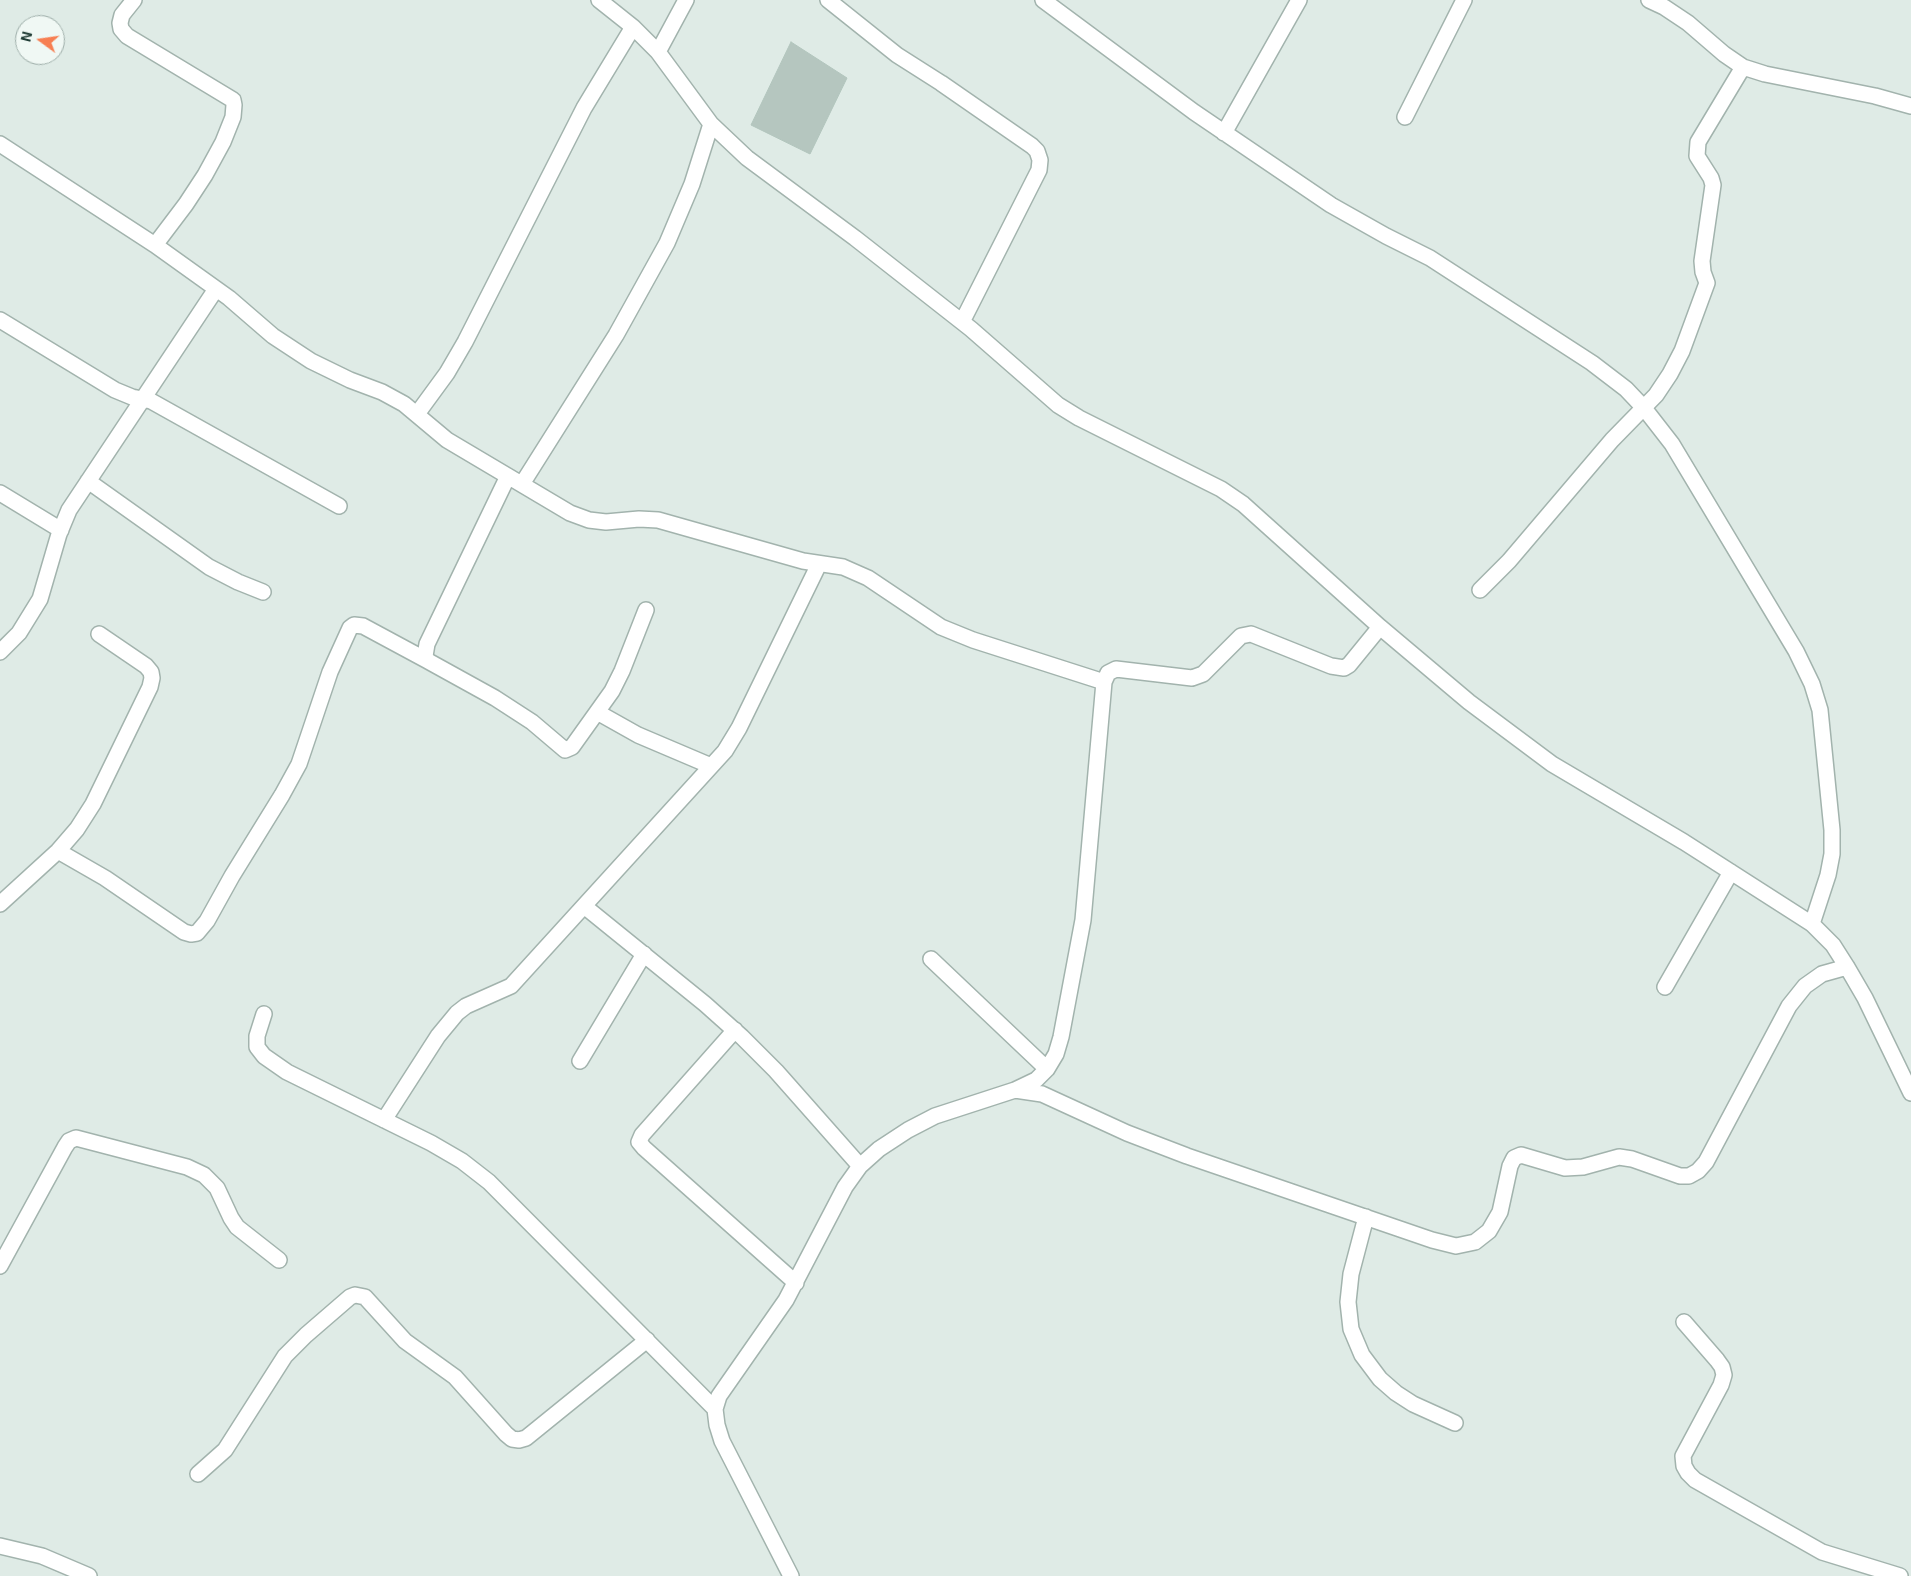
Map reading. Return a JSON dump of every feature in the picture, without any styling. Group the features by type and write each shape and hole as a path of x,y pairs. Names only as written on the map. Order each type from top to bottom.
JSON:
{"street":[{"path":"134,0 122,15 120,23 127,36 228,97 234,105 232,117 223,142 205,175 155,245"},
{"path":"599,0 633,27 658,52 711,124 747,158 855,238 962,322 1058,405 1079,418 1221,489 1242,504 1380,627 1469,702 1552,764 1731,872 1812,924 1833,945 1847,967 1865,998 1911,1093"},
{"path":"658,52 686,0"},
{"path":"828,0 897,55 948,88 1037,152 1040,160 1038,170 962,322"},
{"path":"1043,0 1224,133 1331,205 1430,258 1592,363 1626,388 1644,408 1672,444 1796,651 1812,684 1820,710 1832,830 1832,854 1828,875 1812,924"},
{"path":"1224,133 1299,0"},
{"path":"1405,117 1464,0"},
{"path":"1649,0 1664,7 1688,23 1724,54 1744,67 1765,74 1875,96 1911,106"},
{"path":"417,414 447,373 465,342 584,108 633,27"},
{"path":"1480,590 1509,561 1612,440 1661,388 1682,351 1707,284 1702,261 1713,185 1711,178 1697,156 1698,142 1744,67"},
{"path":"522,484 616,335 667,243 692,184 711,124"},
{"path":"0,144 155,245 216,289 273,336 311,361 350,380 382,392 404,404 447,440 570,513 590,520 606,522 639,518 658,520 804,561 856,571 941,627 973,640 1104,682"},
{"path":"0,652 29,620 40,599 69,510 216,289"},
{"path":"0,320 116,390 132,397 143,398 339,506"},
{"path":"428,661 425,656 427,644 508,476"},
{"path":"88,482 209,567 263,592"},
{"path":"0,493 61,530"},
{"path":"384,1120 438,1036 457,1012 466,1006 511,986 725,751 739,728 819,564"},
{"path":"58,851 104,878 184,932 196,933 207,921 299,764 330,672 350,628 354,625 363,626 495,698 532,722 566,750 572,747 612,691 646,610"},
{"path":"791,1576 728,1453 717,1425 716,1409 719,1396 796,1283 845,1187 860,1166 879,1149 908,1130 935,1116 1015,1090 1036,1080 1047,1069 1056,1054 1061,1037 1083,920 1104,682 1108,673 1116,669 1192,678 1204,674 1241,636 1250,634 1330,666 1344,668 1349,665 1380,627"},
{"path":"0,904 58,851 76,829 93,804 150,687 151,672 146,666 99,634"},
{"path":"597,712 638,735 711,766"},
{"path":"1665,988 1731,872"},
{"path":"584,906 735,1030 776,1071 860,1166"},
{"path":"580,1061 644,954"},
{"path":"931,959 1047,1069"},
{"path":"1015,1090 1042,1094 1144,1140 1432,1240 1456,1246 1474,1242 1489,1231 1500,1212 1510,1166 1514,1158 1521,1155 1565,1168 1584,1167 1619,1157 1632,1159 1680,1176 1689,1176 1698,1171 1706,1162 1789,1006 1805,986 1822,974 1847,967"},
{"path":"264,1014 256,1036 257,1047 264,1056 287,1072 462,1161 489,1182 716,1409"},
{"path":"735,1030 642,1135 639,1142 796,1283"},
{"path":"0,1266 65,1147 69,1141 76,1138 187,1167 204,1175 218,1188 237,1227 279,1260"},
{"path":"1366,1217 1351,1274 1348,1302 1351,1329 1362,1355 1380,1379 1396,1393 1413,1404 1455,1423"},
{"path":"198,1474 229,1444 285,1356 350,1297 356,1295 365,1297 405,1341 455,1377 506,1434 519,1440 526,1438 648,1340"},
{"path":"1684,1322 1722,1367 1724,1375 1721,1385 1683,1456 1684,1466 1688,1473 1695,1480 1822,1552 1900,1576"},
{"path":"0,1546 42,1556 90,1576"}],"building":[{"path":"791,42 847,78 810,154 751,125"}]}
